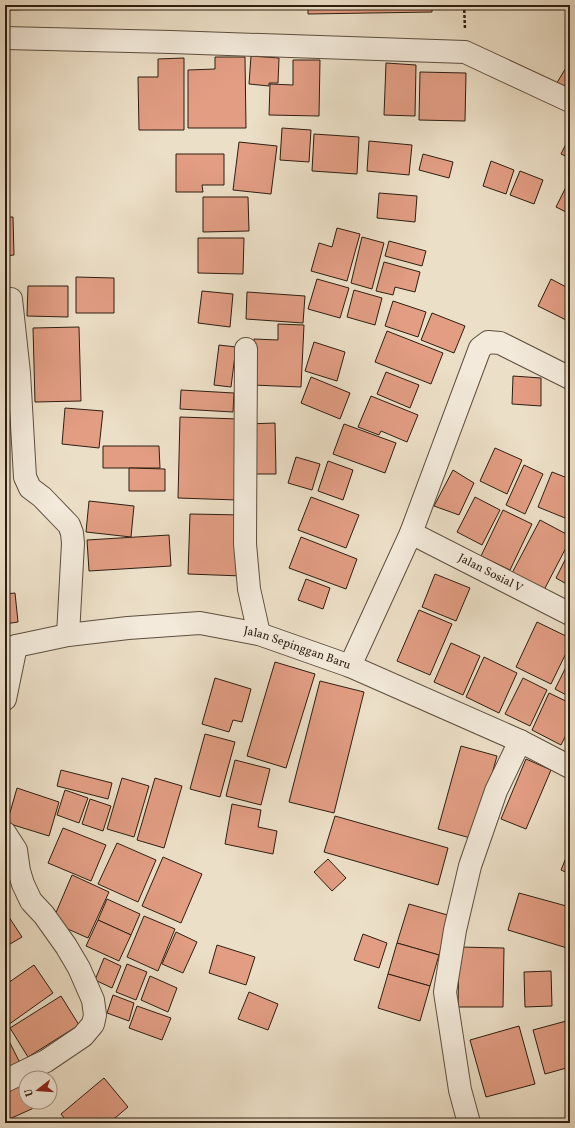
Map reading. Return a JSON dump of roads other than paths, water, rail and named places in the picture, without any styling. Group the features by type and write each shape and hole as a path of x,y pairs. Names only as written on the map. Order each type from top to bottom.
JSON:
{"street":[{"path":"5,38 179,42 465,52 570,100"},
{"path":"11,299 10,324 19,373 25,477 30,488 42,497 69,525 72,533 73,543 68,635"},
{"path":"350,666 411,533 480,348 488,342 500,343 570,378"},
{"path":"246,349 245,544 249,589 259,634"},
{"name":"Jalan Sosial V","path":"411,533 570,614"},
{"name":"Jalan Sepinggan Baru","path":"10,648 68,635 128,628 200,623 259,634 350,666 520,741 570,767"},
{"path":"5,698 10,648"},
{"path":"469,1123 460,1090 445,992 455,930 470,866 496,791 520,741"},
{"path":"5,833 16,850 19,871 31,901 44,915 79,968 93,1000 96,1015 93,1024 83,1036 46,1061 5,1081"}]}
